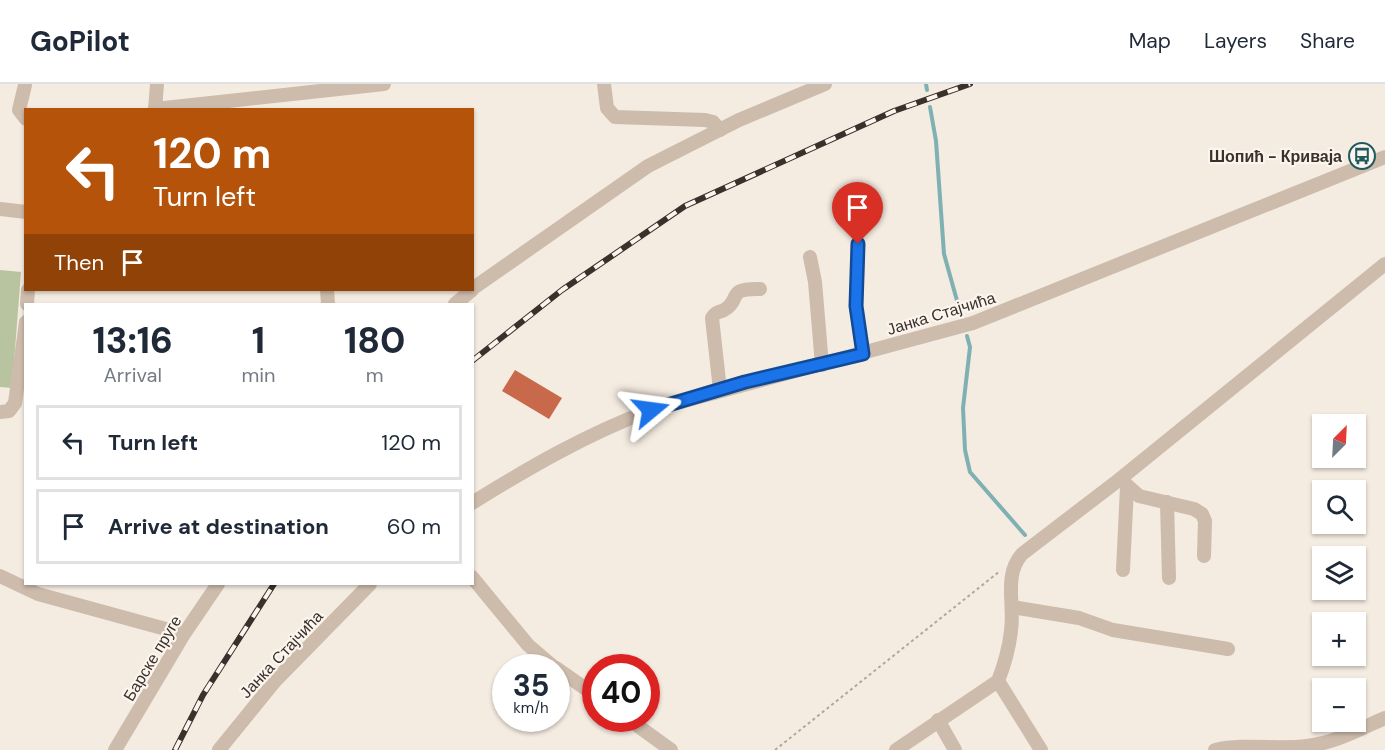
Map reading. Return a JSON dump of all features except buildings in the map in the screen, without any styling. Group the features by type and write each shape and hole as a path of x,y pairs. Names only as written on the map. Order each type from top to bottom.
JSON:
{"street":[{"path":"155,108 158,84"},
{"path":"164,108 384,84"},
{"path":"604,84 608,108 615,117 705,120 713,122 720,130"},
{"path":"474,288 648,166 720,130 825,84"},
{"path":"24,116 19,110 25,85"},
{"name":"Јанка Стајчића","path":"474,502 542,460 602,428 651,410 720,390 822,365 973,323 1385,158"},
{"path":"0,209 24,212"},
{"path":"858,244 856,306 863,354"},
{"path":"810,257 815,282 822,365"},
{"path":"896,750 998,681 1011,631 1011,573 1015,562 1022,554 1123,483 1385,264"},
{"path":"720,390 712,318 716,312 727,307 739,291 760,289"},
{"path":"456,303 470,291"},
{"path":"0,412 9,411 15,403 24,337"},
{"path":"1123,483 1139,496 1194,509 1202,514 1205,521 1204,556"},
{"path":"1123,483 1123,570"},
{"path":"1167,502 1169,578"},
{"path":"0,576 38,594 184,634"},
{"path":"474,579 528,645 539,654"},
{"name":"Барске пруге","path":"115,750 184,634 217,585"},
{"name":"Јанка Стајчића","path":"219,750 275,681 369,585"},
{"path":"1012,607 1079,618 1113,630 1227,649"},
{"path":"998,681 1041,750"},
{"path":"1215,750 1256,745 1305,747 1327,743 1385,718"},
{"path":"938,720 955,750"},
{"path":"646,732 671,750"}],"path":[{"path":"775,750 1004,569"}],"green space":[{"path":"0,270 21,272 12,388 0,387"}],"waterway":[{"path":"926,84 927,90"},
{"path":"930,107 936,141 944,254 961,315"},
{"path":"967,336 970,347 963,408 965,450 970,472 1025,535"}],"railway":[{"path":"474,359 562,290 685,206 894,111 970,84"},
{"path":"175,750 203,695 273,585"}],"place":[{"name":"Шопић - Криваја","path":"1362,156"}],"route":[{"path":"651,410 745,382 863,354 856,306 858,244"}]}
